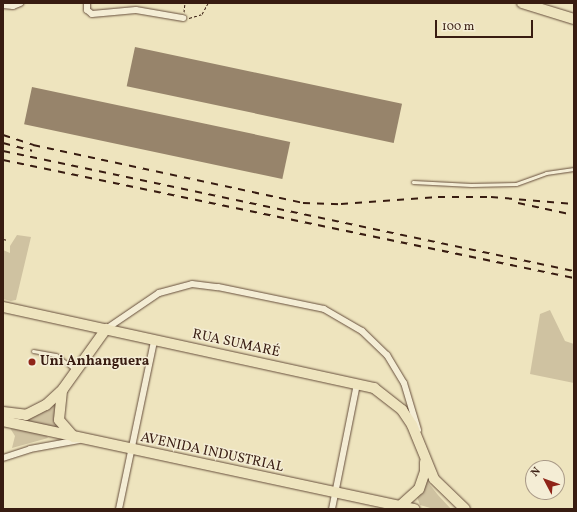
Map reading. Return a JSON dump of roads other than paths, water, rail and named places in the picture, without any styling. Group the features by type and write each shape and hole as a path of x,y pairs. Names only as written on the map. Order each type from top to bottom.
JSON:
{"main road":[{"path":"522,3 574,19"},
{"name":"RUA SUMARÉ","path":"3,307 357,384 377,390 402,410 420,444 424,460 425,472 419,490 400,506"},
{"path":"88,326 96,333 97,343"},
{"path":"7,413 26,415 39,410 63,389 106,329"},
{"path":"97,343 107,338 125,334"},
{"path":"63,389 59,420 74,437"},
{"name":"AVENIDA INDUSTRIAL","path":"3,422 415,509"},
{"name":"RUA SUMARÉ","path":"424,460 445,492 465,509"}],"street":[{"path":"3,5 14,6 20,3"},
{"path":"87,3 88,10 92,14 136,10 183,18"},
{"path":"106,329 160,293 192,284 218,287 324,309 339,316 362,331 387,355 408,393 420,444"},
{"path":"119,509 154,341"},
{"path":"332,509 357,384"},
{"path":"402,410 406,404 408,393"},
{"path":"3,458 36,447 86,440"}],"lane":[{"path":"413,182 471,185 516,184 546,173 574,169"},
{"path":"33,350 56,355 76,371"}],"railway":[{"path":"3,135 33,145 303,203 341,204 438,197 491,197 574,204"},
{"path":"3,143 32,151"},
{"path":"3,151 574,271"},
{"path":"3,160 574,278"},
{"path":"518,203 574,215"}],"place":[{"name":"Uni Anhanguera","path":"32,362"}]}
